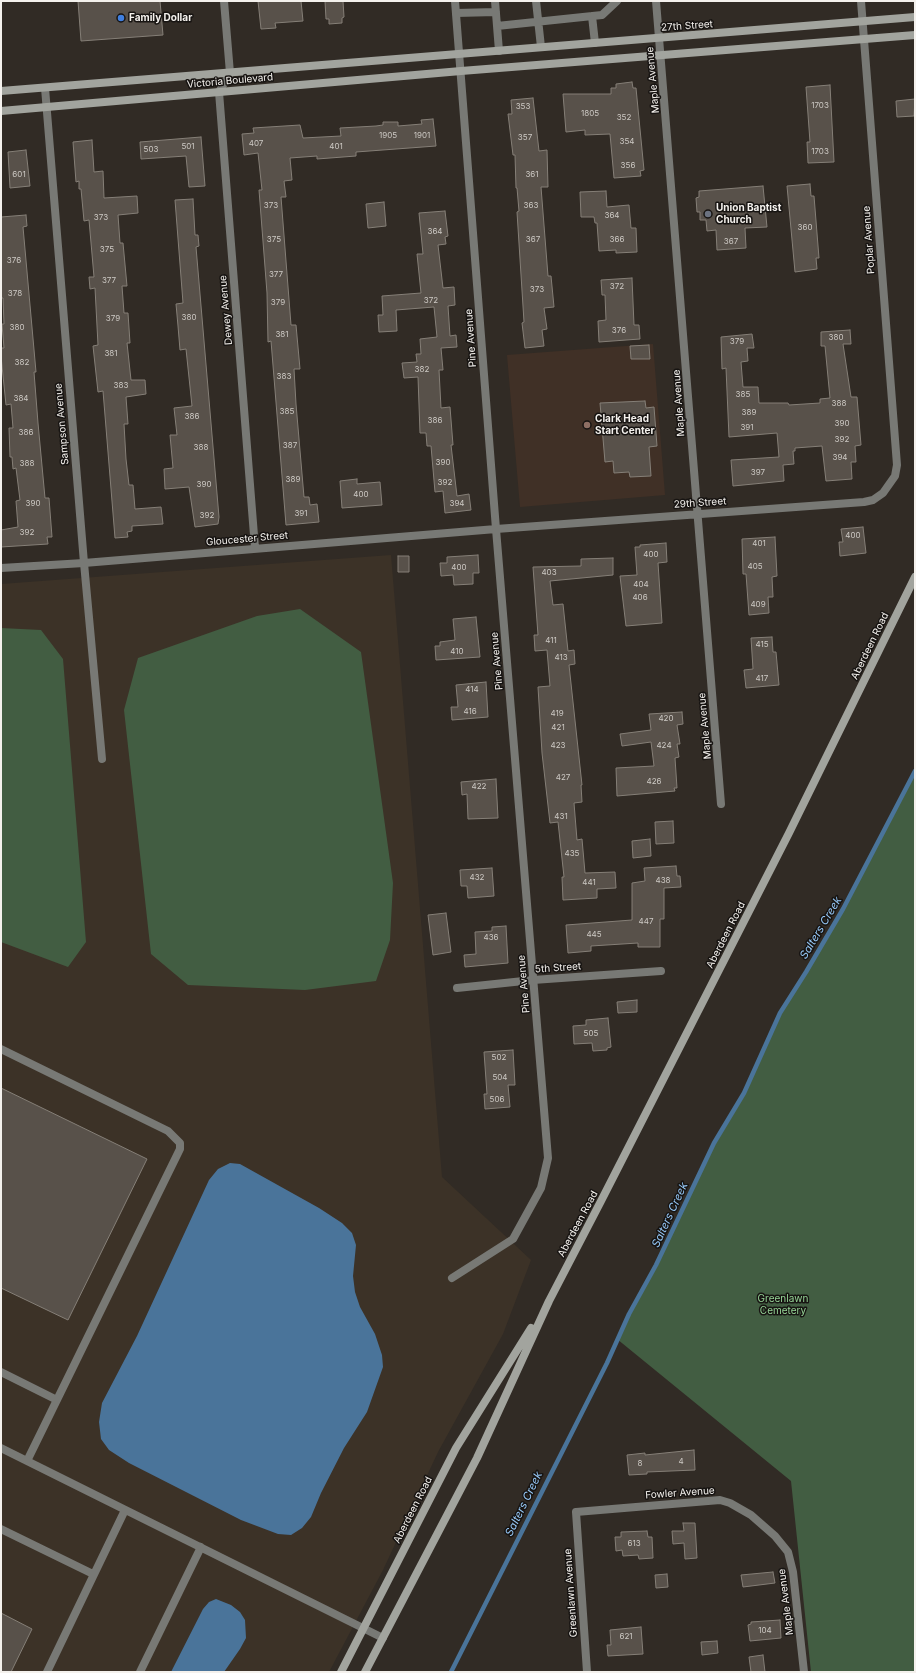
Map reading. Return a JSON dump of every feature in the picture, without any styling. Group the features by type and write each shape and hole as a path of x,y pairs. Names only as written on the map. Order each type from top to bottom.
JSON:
{"main road":[{"name":"27th Street","path":"460,54 915,17"},
{"path":"461,71 915,35"},
{"name":"Victoria Boulevard","path":"1,91 460,54"},
{"name":"Victoria Boulevard","path":"1,111 461,71"},
{"name":"Aberdeen Road","path":"365,1672 477,1458 549,1301 790,833 915,577"},
{"name":"Aberdeen Road","path":"341,1672 456,1448 549,1301"}],"street":[{"path":"219,92 230,73 224,1"},
{"name":"Pine Avenue","path":"452,1278 513,1239 533,1206 545,1174 548,1158 548,1143 496,529 456,1"},
{"path":"495,1 499,51"},
{"path":"536,1 541,47"},
{"path":"497,26 602,15 617,1"},
{"name":"Maple Avenue","path":"656,1 721,804"},
{"name":"Poplar Avenue","path":"861,1 897,465 895,476"},
{"path":"456,14 496,12"},
{"path":"592,16 596,43"},
{"name":"Sampson Avenue","path":"45,88 84,563 102,758"},
{"name":"Dewey Avenue","path":"219,92 255,548"},
{"name":"29th Street","path":"496,529 864,502 873,500 883,494 895,476"},
{"name":"Gloucester Street","path":"1,568 84,563 496,529"},
{"name":"5th Street","path":"457,988 533,980 661,971"},
{"path":"1,1049 168,1131 180,1143 178,1156 27,1461"},
{"path":"1,1372 57,1400"},
{"path":"1,1448 383,1638"},
{"name":"Fowler Avenue","path":"576,1512 720,1500 741,1508 775,1536"},
{"path":"47,1672 125,1510"},
{"name":"Greenlawn Avenue","path":"576,1512 587,1672"},
{"path":"1,1529 93,1574"},
{"name":"Maple Avenue","path":"775,1536 783,1544 791,1560 804,1672"},
{"path":"140,1672 201,1547"}],"shaded area":[{"name":"Clark Head Start Center","path":"653,344 665,495 520,507 507,355"},
{"path":"391,555 442,1177 531,1260 503,1334 438,1452 383,1570 329,1672 1,1672 1,584"}],"green space":[{"path":"300,609 361,652 393,883 390,940 376,981 305,990 188,985 151,954 124,710 138,658 257,616"},
{"path":"1,628 41,630 63,659 86,942 68,967 1,942"},
{"name":"Greenlawn Cemetery","path":"915,771 915,1672 811,1672 791,1481 617,1339 656,1265 714,1143 744,1093 780,1013 843,909"}],"water":[{"path":"230,1163 240,1164 319,1208 342,1223 352,1233 356,1245 353,1276 355,1292 360,1307 375,1334 382,1355 383,1367 367,1412 344,1448 321,1493 311,1517 302,1528 291,1535 278,1534 241,1520 129,1463 109,1450 101,1439 99,1422 102,1403 137,1336 209,1180 218,1169"},
{"path":"216,1599 231,1605 240,1612 245,1620 246,1638 240,1649 224,1672 171,1672 203,1609 209,1602"}],"building":[{"name":"Family Dollar","path":"78,1 160,1 163,35 81,41"},
{"path":"258,1 301,1 303,21 275,23 276,28 261,29"},
{"path":"325,1 343,1 344,17 342,18 342,23 329,24 329,19 326,19"},
{"path":"632,82 633,88 636,88 644,170 640,171 641,176 614,178 610,134 585,135 585,130 566,132 563,94 611,94 611,88 616,88 616,84"},
{"path":"830,85 834,162 808,163 807,142 810,142 806,87"},
{"path":"533,98 539,151 547,150 548,187 541,187 548,276 551,276 554,307 544,308 547,329 542,330 544,346 525,348 522,323 524,322 515,155 513,155 508,114 512,114 511,100"},
{"path":"915,99 914,116 897,117 896,101"},
{"path":"433,119 436,146 356,152 356,156 317,159 317,156 290,158 292,180 284,181 286,197 281,197 291,325 296,325 300,369 294,369 296,404 304,497 309,497 310,505 317,504 319,522 286,525 271,341 268,342 267,293 259,190 262,190 258,153 244,155 242,134 254,133 253,128 300,125 303,138 341,136 340,128 376,126 383,125 383,122 398,122 398,126 422,124 421,120"},
{"path":"201,137 205,186 189,187 186,156 141,159 140,142"},
{"path":"92,140 94,172 103,171 104,198 137,196 138,213 118,215 120,243 123,243 127,286 122,286 124,313 128,313 130,343 127,343 131,380 145,380 146,394 126,397 128,424 124,424 126,459 129,485 133,485 135,509 161,507 163,524 132,526 132,531 127,532 128,537 115,538 103,391 98,392 93,346 98,345 95,288 90,289 89,277 94,277 89,220 84,221 81,189 79,189 79,181 76,182 73,142"},
{"path":"26,150 30,186 10,188 8,152"},
{"path":"810,184 811,196 814,196 819,258 816,258 817,269 795,272 787,186"},
{"path":"763,186 767,227 745,228 746,248 717,250 716,230 707,231 706,220 700,220 700,212 697,212 696,198 699,197 699,191"},
{"path":"606,191 607,207 629,205 631,228 636,228 637,252 616,253 616,250 599,251 597,223 595,223 594,217 581,217 580,192"},
{"path":"193,199 195,235 198,235 199,246 196,247 219,517 218,524 195,527 189,487 165,489 164,469 173,468 170,435 177,435 174,408 192,406 186,349 180,350 176,304 183,303 175,200"},
{"path":"384,202 386,226 368,228 366,204"},
{"path":"445,211 448,236 445,237 446,244 438,245 443,288 454,287 455,305 448,306 450,336 456,335 457,347 441,348 443,370 439,370 441,408 450,407 453,445 451,445 457,496 469,494 471,510 445,513 443,491 435,492 431,446 427,446 426,433 420,433 418,377 404,378 402,363 417,362 416,354 421,354 420,339 437,337 434,307 396,310 397,331 379,332 378,315 383,315 382,296 421,293 417,254 423,254 419,213"},
{"path":"26,215 27,226 23,227 36,372 34,372 38,423 45,498 49,498 52,537 47,537 48,544 1,547 1,530 18,527 16,501 20,500 16,468 13,469 12,457 10,457 9,428 13,428 11,404 6,405 1,356 1,348 4,348 2,324 4,324 3,298 1,298 1,217"},
{"path":"632,278 634,325 639,325 640,339 599,342 598,321 606,320 605,295 602,295 601,280"},
{"path":"850,330 851,344 843,344 851,397 857,397 861,445 855,446 856,462 851,462 852,479 826,481 822,446 795,448 795,451 793,451 794,464 783,465 784,481 733,486 731,460 779,457 777,433 729,437 726,368 722,369 721,337 752,334 754,348 747,348 748,361 741,362 743,387 758,387 759,403 788,403 789,405 820,403 820,399 830,398 825,346 821,346 821,332"},
{"path":"649,345 650,359 631,359 630,346"},
{"path":"645,401 646,408 654,407 657,446 649,447 651,476 630,477 629,472 614,473 613,461 605,462 600,403"},
{"path":"357,479 357,484 380,482 382,505 342,508 340,481"},
{"path":"863,527 866,553 840,556 839,542 843,542 841,529"},
{"path":"775,537 777,576 772,577 773,597 768,597 769,613 749,615 746,574 743,574 742,539"},
{"path":"666,543 667,562 658,563 662,623 626,626 620,576 637,575 635,547 640,547 640,545"},
{"path":"478,555 479,573 473,573 473,584 454,585 453,575 441,576 440,563 447,563 447,557"},
{"path":"398,556 409,556 409,572 398,572"},
{"path":"613,558 613,575 550,581 553,605 563,604 568,651 574,650 575,664 569,665 582,785 582,802 574,803 577,840 582,839 585,873 615,872 616,888 597,889 597,898 563,900 562,877 564,877 558,822 550,823 542,753 538,687 550,686 547,650 535,651 534,635 538,635 533,567 581,566 581,559"},
{"path":"476,617 480,657 436,660 435,646 440,646 440,642 455,640 453,619"},
{"path":"772,637 773,652 776,652 779,685 746,688 744,670 753,669 751,638"},
{"path":"486,682 488,717 452,720 451,707 458,707 456,685"},
{"path":"682,712 683,724 677,725 680,744 677,744 679,757 675,758 677,788 674,788 675,791 617,796 616,768 654,766 651,742 622,746 620,734 651,730 649,714"},
{"path":"496,779 498,818 468,819 467,794 462,795 461,782"},
{"path":"673,821 674,843 656,844 655,822"},
{"path":"650,839 651,856 633,858 632,841"},
{"path":"676,866 677,876 680,876 681,887 664,888 664,919 660,919 660,947 638,947 638,943 591,946 591,951 568,953 566,925 632,920 632,883 645,881 644,868"},
{"path":"492,868 494,896 468,898 467,886 461,886 460,870"},
{"path":"446,913 451,952 433,955 428,915"},
{"path":"506,926 508,963 465,967 464,955 476,954 475,932 492,931 492,927"},
{"path":"637,1000 637,1012 618,1013 617,1002"},
{"path":"608,1018 611,1047 607,1048 607,1050 593,1051 592,1043 574,1044 573,1026 586,1025 586,1020"},
{"path":"513,1050 515,1085 508,1085 510,1107 485,1109 484,1094 487,1094 484,1052"},
{"path":"1,1088 147,1159 68,1320 1,1288"},
{"path":"694,1450 695,1470 647,1472 647,1474 629,1475 627,1455 645,1453 645,1455"},
{"path":"683,1523 695,1523 697,1558 685,1559 684,1543 673,1544 672,1531 684,1531"},
{"path":"647,1531 648,1537 652,1537 653,1558 639,1559 638,1555 623,1556 622,1550 616,1551 615,1537 621,1537 621,1532"},
{"path":"773,1572 775,1583 743,1587 741,1575"},
{"path":"667,1574 668,1587 656,1588 655,1575"},
{"path":"1,1613 32,1629 11,1672 1,1672"},
{"path":"780,1620 781,1638 750,1641 748,1625 751,1624 751,1622"},
{"path":"641,1627 643,1654 608,1656 607,1645 611,1645 610,1630"},
{"path":"717,1641 718,1653 702,1655 701,1642"},
{"path":"763,1655 765,1672 751,1672 749,1657"}],"waterway":[{"name":"Salters Creek","path":"451,1672 607,1363 629,1314 656,1265 714,1143 744,1093 780,1013 843,909 915,771"}],"place":[{"name":"Family Dollar","path":"121,18"},
{"name":"Union Baptist Church","path":"708,214"},
{"name":"Clark Head Start Center","path":"587,425"}]}
